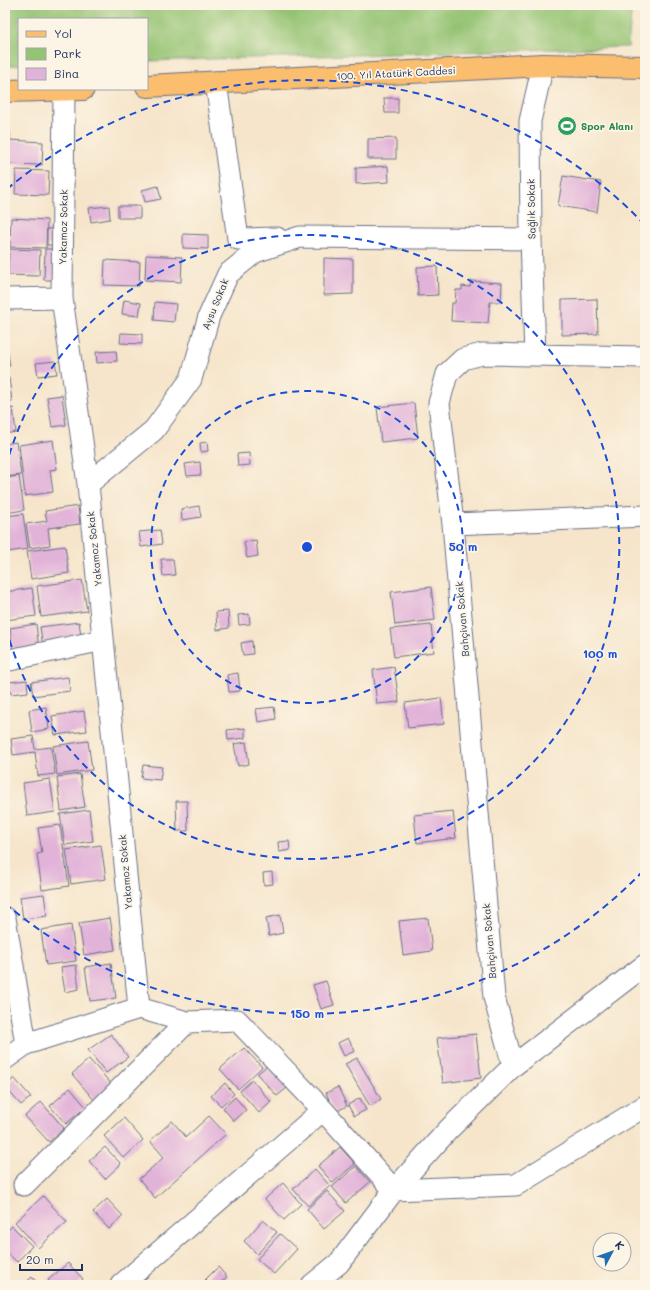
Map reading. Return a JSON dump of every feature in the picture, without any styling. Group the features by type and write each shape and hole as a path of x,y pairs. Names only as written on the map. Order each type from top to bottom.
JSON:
{"main road":[{"name":"100. Yıl Atatürk Caddesi","path":"148,86 543,65 645,67"},
{"path":"5,91 74,90"}],"street":[{"name":"Sağlık Sokak","path":"535,355 531,239 530,121 543,65"},
{"path":"216,82 238,239 300,236"},
{"name":"Yakamoz Sokak","path":"74,90 62,298 88,484 138,1008"},
{"name":"Aysu Sokak","path":"88,484 154,430 191,378 209,316 228,274 255,252 300,236 531,239"},
{"path":"5,299 62,298"},
{"name":"Bahçivan Sokak","path":"513,1066 494,997 454,524 439,402 448,374 463,358 482,354 645,357"},
{"path":"454,524 645,516"},
{"path":"5,661 103,640"},
{"path":"5,918 26,1044"},
{"path":"312,1285 339,1263 394,1190 448,1130 513,1066 645,965"},
{"path":"5,1059 26,1044 138,1008 187,1022 237,1020 323,1110 394,1190"},
{"path":"24,1185 187,1022"},
{"path":"394,1190 516,1185 645,1106"},
{"path":"121,1285 323,1110"}],"green space":[{"path":"5,5 632,5 628,47 148,61 148,18 18,18 18,65 5,66"}],"building":[{"path":"384,98 398,98 398,113 385,113"},
{"path":"5,132 10,132 10,140 43,142 42,165 5,164"},
{"path":"396,138 396,159 368,159 368,139"},
{"path":"388,166 389,182 356,184 356,168"},
{"path":"16,170 49,171 48,195 15,194"},
{"path":"563,176 601,182 597,212 558,206"},
{"path":"158,186 161,199 145,202 142,190"},
{"path":"109,206 110,219 91,222 89,208"},
{"path":"118,206 140,206 140,218 118,218"},
{"path":"11,218 47,220 46,248 10,247"},
{"path":"47,229 60,229 59,245 47,245"},
{"path":"183,234 208,235 208,249 183,248"},
{"path":"9,249 40,250 39,276 8,275"},
{"path":"45,249 59,249 58,280 44,280"},
{"path":"146,255 182,257 181,282 145,280"},
{"path":"324,258 353,259 353,294 324,295"},
{"path":"105,260 140,262 139,286 104,285"},
{"path":"437,266 438,295 418,296 417,267"},
{"path":"471,281 502,283 501,302 490,302 488,323 451,321 452,303 455,303 456,290 462,290 462,286 470,287"},
{"path":"597,299 598,334 562,335 562,300"},
{"path":"124,300 141,303 139,316 122,314"},
{"path":"155,302 176,304 174,322 154,320"},
{"path":"121,333 142,334 142,344 120,343"},
{"path":"5,336 10,366 5,366"},
{"path":"116,351 117,361 97,363 96,352"},
{"path":"55,361 57,374 38,376 36,363"},
{"path":"9,378 12,401 5,402 5,379"},
{"path":"62,395 66,425 52,427 47,397"},
{"path":"414,403 418,438 381,442 377,407"},
{"path":"13,408 16,432 5,434 5,409"},
{"path":"53,440 57,469 50,470 53,492 25,496 19,445"},
{"path":"16,442 21,475 5,477 5,444"},
{"path":"207,442 208,451 201,452 200,443"},
{"path":"249,453 250,465 238,466 237,454"},
{"path":"200,462 201,475 187,476 185,464"},
{"path":"19,476 24,510 5,513 5,478"},
{"path":"78,506 80,524 48,528 50,545 30,548 26,524 47,521 45,511"},
{"path":"199,506 201,517 182,520 181,509"},
{"path":"23,514 28,549 7,552 5,541 5,516"},
{"path":"160,530 162,544 141,547 139,532"},
{"path":"256,540 258,556 247,558 244,542"},
{"path":"65,546 69,573 31,579 27,551"},
{"path":"161,559 173,559 175,575 163,576"},
{"path":"82,580 87,611 41,617 37,586"},
{"path":"431,587 435,620 395,625 391,592"},
{"path":"32,588 36,616 5,620 5,592"},
{"path":"228,611 229,628 217,630 216,612"},
{"path":"249,614 250,624 239,625 238,615"},
{"path":"79,622 82,642 43,647 40,627"},
{"path":"36,624 39,648 13,652 10,628"},
{"path":"431,625 434,652 394,657 390,629"},
{"path":"252,641 253,654 243,655 241,643"},
{"path":"394,667 399,702 377,704 373,670"},
{"path":"238,673 240,691 229,692 227,675"},
{"path":"68,677 70,691 33,696 31,682"},
{"path":"27,680 28,692 11,694 9,682"},
{"path":"441,698 444,724 408,728 405,703"},
{"path":"46,707 49,729 32,732 29,710"},
{"path":"274,707 276,719 258,722 256,709"},
{"path":"84,711 87,731 55,735 52,716"},
{"path":"245,728 245,738 228,740 227,730"},
{"path":"33,736 35,749 51,747 55,774 38,776 35,752 13,755 11,739"},
{"path":"88,741 92,770 57,775 53,746"},
{"path":"246,742 249,764 238,766 234,744"},
{"path":"143,765 162,767 160,780 141,778"},
{"path":"80,774 85,807 61,811 57,777"},
{"path":"50,779 55,812 27,816 23,783"},
{"path":"176,801 187,801 188,831 177,831"},
{"path":"89,810 93,841 65,845 60,814"},
{"path":"453,811 456,838 417,843 414,815"},
{"path":"60,825 69,886 42,890 37,854 42,853 38,828"},
{"path":"289,841 290,850 279,852 278,842"},
{"path":"101,845 106,879 71,884 66,850"},
{"path":"272,872 273,884 264,885 263,873"},
{"path":"44,894 47,916 23,919 20,897"},
{"path":"280,915 283,933 269,936 266,918"},
{"path":"110,918 115,950 84,955 79,923"},
{"path":"428,918 432,951 403,955 399,921"},
{"path":"71,925 76,961 46,965 41,930"},
{"path":"111,963 116,998 90,1001 85,967"},
{"path":"76,965 79,989 65,992 61,967"},
{"path":"326,981 334,1005 321,1009 313,985"},
{"path":"111,1034 128,1057 106,1073 88,1050"},
{"path":"476,1034 481,1078 443,1083 437,1038"},
{"path":"348,1038 355,1051 344,1056 338,1043"},
{"path":"244,1048 262,1067 238,1089 220,1069"},
{"path":"357,1058 381,1099 370,1106 345,1064"},
{"path":"89,1059 113,1086 95,1101 72,1074"},
{"path":"267,1066 287,1088 277,1096 257,1074"},
{"path":"14,1078 31,1097 21,1105 5,1087"},
{"path":"252,1080 271,1102 259,1113 240,1091"},
{"path":"225,1083 234,1094 221,1106 211,1096"},
{"path":"338,1087 347,1106 335,1112 326,1093"},
{"path":"70,1088 86,1107 66,1124 50,1106"},
{"path":"235,1097 246,1110 234,1121 223,1108"},
{"path":"360,1098 366,1110 354,1116 348,1105"},
{"path":"41,1102 64,1128 49,1142 25,1116"},
{"path":"209,1116 226,1134 155,1198 139,1179 164,1157 150,1141 172,1121 186,1137"},
{"path":"124,1118 143,1140 124,1158 104,1136"},
{"path":"105,1147 121,1164 105,1179 89,1161"},
{"path":"340,1147 355,1164 333,1183 318,1166"},
{"path":"356,1166 370,1182 346,1203 332,1187"},
{"path":"315,1169 330,1186 308,1206 293,1189"},
{"path":"283,1183 301,1204 284,1220 265,1199"},
{"path":"327,1191 345,1211 324,1229 307,1209"},
{"path":"43,1196 67,1222 38,1248 15,1222"},
{"path":"107,1199 123,1216 109,1229 93,1212"},
{"path":"263,1220 277,1232 257,1254 244,1241"},
{"path":"12,1226 32,1246 17,1262 5,1251 5,1233"},
{"path":"280,1234 297,1249 274,1274 257,1259"},
{"path":"68,1263 83,1279 77,1285 53,1285 48,1280"},
{"path":"218,1267 227,1277 218,1285 210,1285 205,1280"},
{"path":"32,1277 39,1285 23,1285"}],"place":[{"name":"Spor Alanı","path":"567,126"}]}
